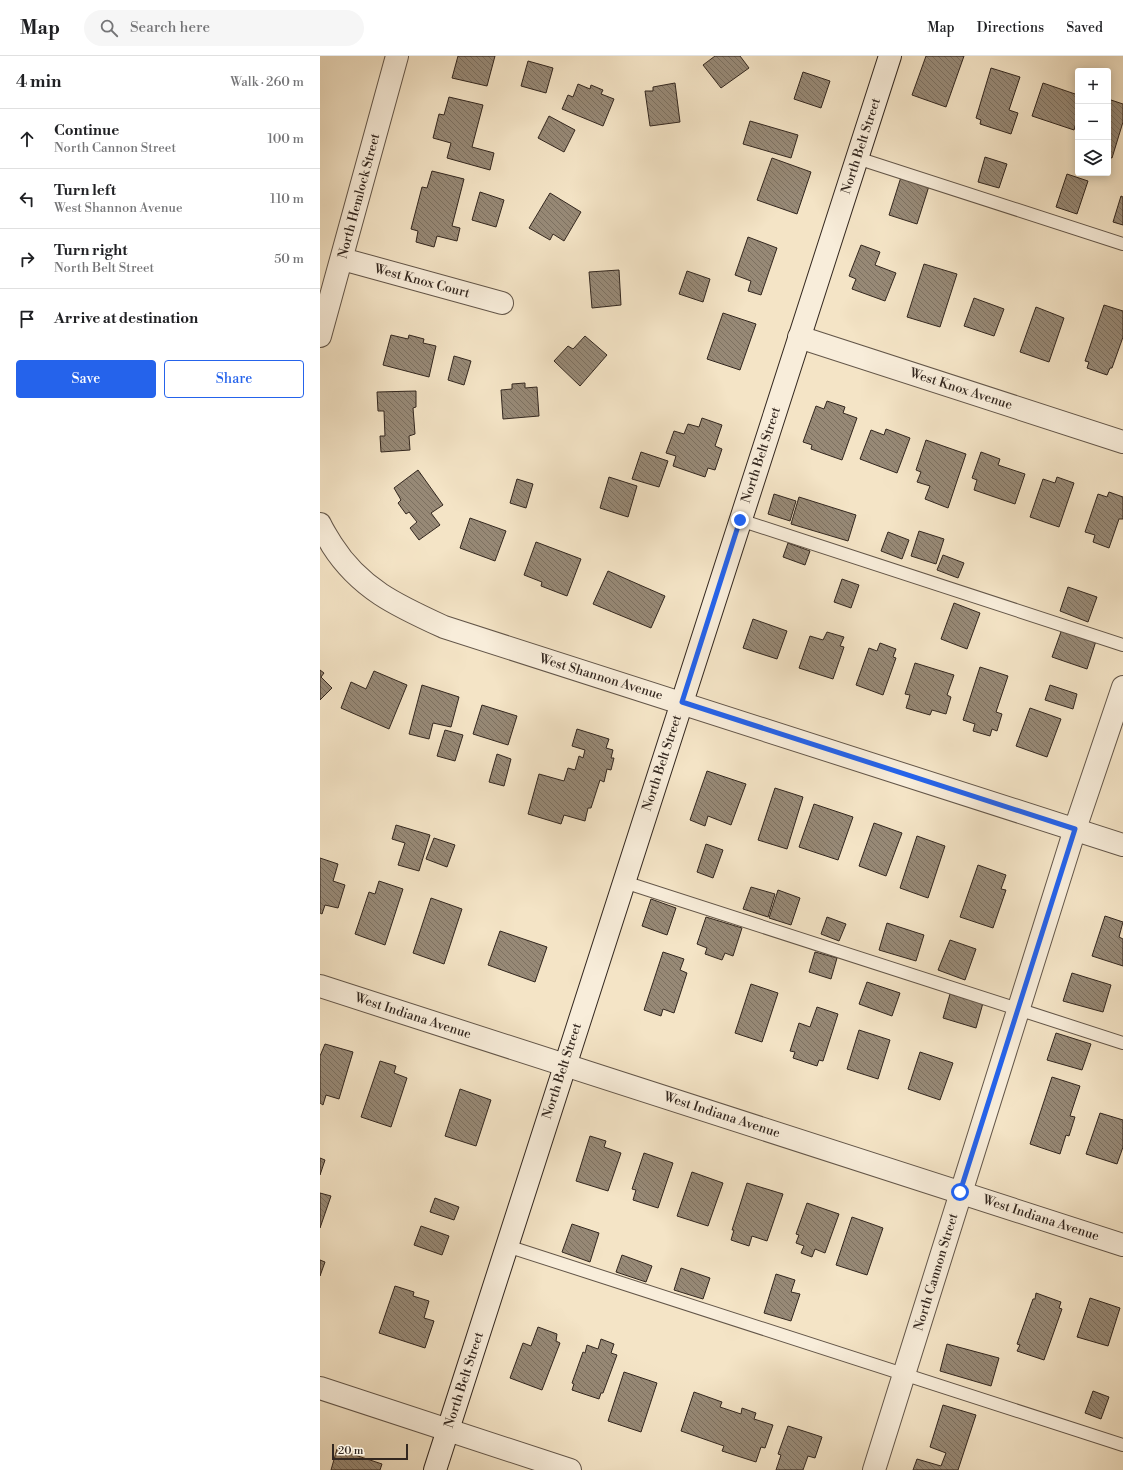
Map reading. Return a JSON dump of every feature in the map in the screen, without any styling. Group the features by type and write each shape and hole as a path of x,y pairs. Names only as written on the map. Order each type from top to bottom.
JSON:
{"street":[{"name":"North Hemlock Street","path":"320,336 397,56"},
{"name":"North Belt Street","path":"435,1470 564,1064 890,56"},
{"name":"West Knox Court","path":"342,259 502,303"},
{"name":"West Knox Avenue","path":"799,337 1123,442"},
{"name":"West Shannon Avenue","path":"320,524 344,564 374,590 402,608 444,627 682,702 1123,845"},
{"name":"North Cannon Street","path":"874,1470 1075,829 1123,687"},
{"name":"West Indiana Avenue","path":"320,986 1123,1245"},
{"path":"320,1388 570,1470"}],"lane":[{"path":"857,158 1123,244"},
{"path":"740,520 1123,645"},
{"path":"624,882 1019,1008 1123,1043"},
{"path":"507,1246 1123,1445"}],"building":[{"path":"458,56 495,56 487,86 452,78"},
{"path":"715,56 740,56 749,68 721,88 703,65"},
{"path":"926,56 964,56 946,107 912,95"},
{"path":"528,61 553,68 546,93 521,86"},
{"path":"991,68 1020,77 1009,110 1018,113 1011,134 980,124 981,120 976,118"},
{"path":"803,72 830,81 821,108 794,99"},
{"path":"675,83 680,122 650,126 645,91 653,91 653,87"},
{"path":"1043,83 1075,94 1074,130 1032,116"},
{"path":"578,84 590,89 591,85 603,90 601,94 614,99 603,126 562,109 568,95 573,97"},
{"path":"449,97 483,105 472,147 494,153 490,170 447,158 451,143 433,138 439,114 444,115"},
{"path":"1111,100 1123,104 1123,122 1112,158"},
{"path":"549,116 575,130 564,152 538,138"},
{"path":"750,121 798,135 791,158 743,144"},
{"path":"985,157 1007,164 999,188 978,182"},
{"path":"772,158 811,172 797,214 757,200"},
{"path":"432,171 464,179 452,226 460,228 457,241 437,236 434,247 416,242 418,231 411,229 422,187 427,188"},
{"path":"1067,174 1088,181 1077,214 1056,207"},
{"path":"901,177 929,186 917,224 889,215"},
{"path":"480,192 504,200 496,227 472,220"},
{"path":"550,193 581,212 564,241 553,234 550,240 529,228"},
{"path":"1121,196 1123,197 1123,225 1113,222"},
{"path":"748,237 777,248 761,295 748,291 751,281 735,275"},
{"path":"861,245 880,252 875,265 896,273 885,301 852,289 856,279 849,276"},
{"path":"924,264 957,274 940,327 907,317"},
{"path":"619,270 621,305 592,308 589,272"},
{"path":"687,271 710,279 703,302 679,294"},
{"path":"974,298 1004,309 994,336 964,326"},
{"path":"1104,305 1123,311 1123,337 1112,368 1110,368 1107,375 1087,368 1089,362 1085,361"},
{"path":"1036,307 1064,318 1049,362 1020,352"},
{"path":"723,313 756,324 740,370 707,359"},
{"path":"391,335 408,339 409,335 424,339 423,343 436,346 429,377 383,365"},
{"path":"585,336 607,355 580,386 554,361 568,346 573,349"},
{"path":"454,356 471,361 464,385 448,380"},
{"path":"525,383 525,388 537,387 539,416 503,419 501,390 512,389 512,384"},
{"path":"416,391 416,407 413,408 415,434 409,436 410,450 381,452 380,436 385,436 384,411 378,411 377,392"},
{"path":"827,401 845,407 843,413 857,418 842,460 811,449 812,445 803,442 816,406 824,409"},
{"path":"702,418 722,425 715,446 722,449 715,470 708,468 705,477 673,466 676,456 666,453 674,431 684,434 688,424 699,427"},
{"path":"886,429 910,438 897,473 860,459 871,430 884,435"},
{"path":"926,440 966,454 948,508 925,499 930,486 917,482 921,472 916,470"},
{"path":"641,452 668,461 659,487 632,479"},
{"path":"981,452 1000,459 998,465 1025,474 1015,504 974,490 977,480 972,478"},
{"path":"418,470 443,505 431,513 440,525 419,540 410,528 417,522 409,512 406,514 398,503 401,500 394,488"},
{"path":"609,477 637,486 628,517 600,508"},
{"path":"1057,477 1074,483 1059,527 1030,517 1043,479 1055,483"},
{"path":"517,479 533,484 526,508 510,503"},
{"path":"1109,492 1123,497 1123,519 1119,519 1109,548 1093,542 1095,535 1085,532 1098,494 1107,497"},
{"path":"774,494 796,501 790,521 768,514"},
{"path":"799,497 856,515 848,541 791,524"},
{"path":"470,518 506,531 495,561 460,548"},
{"path":"919,531 944,539 936,564 911,556"},
{"path":"888,532 909,540 902,559 881,551"},
{"path":"536,542 581,559 567,596 541,586 542,582 524,575"},
{"path":"788,543 810,551 805,565 783,557"},
{"path":"943,555 964,563 958,578 937,570"},
{"path":"608,571 665,596 651,628 593,604"},
{"path":"842,579 859,585 851,608 834,602"},
{"path":"1068,587 1097,597 1088,622 1060,611"},
{"path":"954,603 980,613 967,649 941,639"},
{"path":"753,619 787,631 777,659 743,648"},
{"path":"1062,629 1096,641 1087,669 1052,657"},
{"path":"827,632 844,637 840,646 844,647 833,679 799,668 810,636 823,640"},
{"path":"880,643 896,649 893,657 896,658 883,695 856,685 869,648 877,651"},
{"path":"915,663 954,675 947,695 951,697 946,714 932,710 930,715 906,708 910,695 905,694"},
{"path":"980,667 1008,676 996,712 1002,714 997,731 992,729 990,736 973,731 975,724 963,720"},
{"path":"320,670 324,673 321,677 332,688 320,700"},
{"path":"374,671 407,685 389,729 341,708 351,682 366,689"},
{"path":"422,685 459,697 451,727 433,723 429,739 409,734"},
{"path":"1050,685 1077,694 1073,709 1045,700"},
{"path":"482,705 517,716 508,745 473,734"},
{"path":"1030,708 1061,719 1047,757 1016,746"},
{"path":"577,729 609,739 606,748 613,750 611,758 614,758 611,770 607,769 604,782 600,780 591,808 588,808 585,821 564,815 561,824 528,814 539,774 564,781 568,768 575,770 579,756 583,758 585,750 572,746"},
{"path":"445,730 463,735 455,761 437,756"},
{"path":"497,754 511,759 504,786 489,782"},
{"path":"707,771 746,784 731,825 708,816 705,826 690,820"},
{"path":"775,788 803,797 787,849 758,840"},
{"path":"814,804 853,817 838,860 799,847"},
{"path":"874,823 902,833 886,876 859,866"},
{"path":"396,825 430,835 419,871 398,865 405,843 392,839"},
{"path":"917,836 945,846 928,898 900,888"},
{"path":"434,838 455,845 447,867 426,859"},
{"path":"706,844 723,850 713,878 697,872"},
{"path":"320,858 338,864 333,881 345,885 338,908 325,905 322,914 320,913"},
{"path":"978,865 1006,875 1001,889 1006,890 993,928 960,917"},
{"path":"379,881 403,889 385,945 355,934 369,892 375,894"},
{"path":"751,887 775,894 768,917 743,909"},
{"path":"778,890 800,898 791,925 769,918"},
{"path":"431,898 462,909 444,964 413,953"},
{"path":"651,899 676,908 667,935 642,926"},
{"path":"1105,916 1123,922 1119,937 1123,939 1123,966 1092,956"},
{"path":"706,917 742,928 733,956 725,953 722,960 705,954 707,948 697,944"},
{"path":"827,917 846,924 839,941 821,934"},
{"path":"887,923 924,935 916,961 879,950"},
{"path":"500,931 547,947 535,982 488,965"},
{"path":"950,940 976,949 965,980 938,970"},
{"path":"663,952 684,959 680,970 687,973 674,1013 663,1009 661,1016 644,1010"},
{"path":"815,952 837,958 831,979 809,972"},
{"path":"1072,973 1111,985 1103,1012 1063,1001"},
{"path":"867,982 900,993 892,1016 859,1004"},
{"path":"751,984 778,993 762,1042 735,1033"},
{"path":"950,994 983,1003 976,1028 943,1018"},
{"path":"817,1007 838,1014 823,1061 819,1060 817,1066 793,1058 795,1052 790,1051 799,1023 810,1027"},
{"path":"859,1030 890,1040 878,1079 847,1069"},
{"path":"1056,1033 1091,1044 1082,1070 1047,1060"},
{"path":"325,1044 353,1052 339,1099 326,1095 323,1105 320,1103 320,1056"},
{"path":"920,1052 953,1063 940,1100 908,1089"},
{"path":"380,1061 396,1066 394,1073 407,1078 391,1127 361,1117"},
{"path":"1052,1077 1080,1086 1070,1116 1075,1117 1069,1136 1066,1135 1060,1154 1030,1144"},
{"path":"460,1089 491,1100 476,1146 445,1136"},
{"path":"1100,1113 1123,1120 1123,1147 1117,1164 1086,1154"},
{"path":"590,1136 606,1141 604,1147 621,1153 608,1191 576,1181"},
{"path":"644,1153 673,1163 658,1208 633,1200 636,1190 632,1189"},
{"path":"320,1158 325,1160 320,1175"},
{"path":"692,1172 723,1183 708,1226 677,1216"},
{"path":"747,1183 783,1194 767,1241 752,1236 749,1246 731,1240 734,1230 732,1230"},
{"path":"320,1193 331,1196 320,1228"},
{"path":"435,1198 459,1207 454,1220 430,1212"},
{"path":"807,1203 839,1214 825,1253 815,1249 812,1257 801,1253 804,1246 796,1243 799,1235 796,1234"},
{"path":"852,1217 883,1228 867,1275 836,1265"},
{"path":"572,1224 599,1233 590,1262 562,1252"},
{"path":"421,1226 449,1236 442,1255 414,1245"},
{"path":"622,1255 652,1266 646,1282 616,1272"},
{"path":"320,1260 325,1262 320,1276"},
{"path":"681,1268 710,1278 703,1299 674,1290"},
{"path":"776,1274 795,1280 791,1292 800,1294 791,1321 764,1313"},
{"path":"395,1286 414,1292 413,1296 429,1301 424,1318 434,1321 425,1348 379,1333"},
{"path":"1036,1293 1061,1302 1059,1308 1062,1309 1044,1360 1017,1351 1020,1345 1017,1344"},
{"path":"1090,1298 1120,1308 1108,1346 1077,1337"},
{"path":"538,1327 557,1334 556,1341 560,1343 542,1390 510,1378 523,1343 531,1346"},
{"path":"601,1339 614,1344 611,1353 617,1355 603,1393 601,1393 599,1399 572,1390 574,1384 572,1383 587,1345 598,1349"},
{"path":"947,1344 999,1358 991,1386 940,1371"},
{"path":"624,1372 657,1383 641,1432 608,1421"},
{"path":"1093,1391 1109,1397 1101,1419 1085,1413"},
{"path":"694,1392 722,1402 720,1407 741,1414 742,1408 756,1413 754,1419 773,1425 765,1448 761,1447 756,1462 722,1451 724,1446 681,1431"},
{"path":"943,1405 976,1415 958,1470 913,1470 917,1459 941,1466 946,1453 930,1447"},
{"path":"788,1426 822,1437 815,1458 808,1456 803,1470 776,1470 781,1455 778,1454"},
{"path":"337,1449 382,1464 380,1470 331,1470"}],"route":[{"path":"740,520 682,702 1075,829 960,1192"}]}
